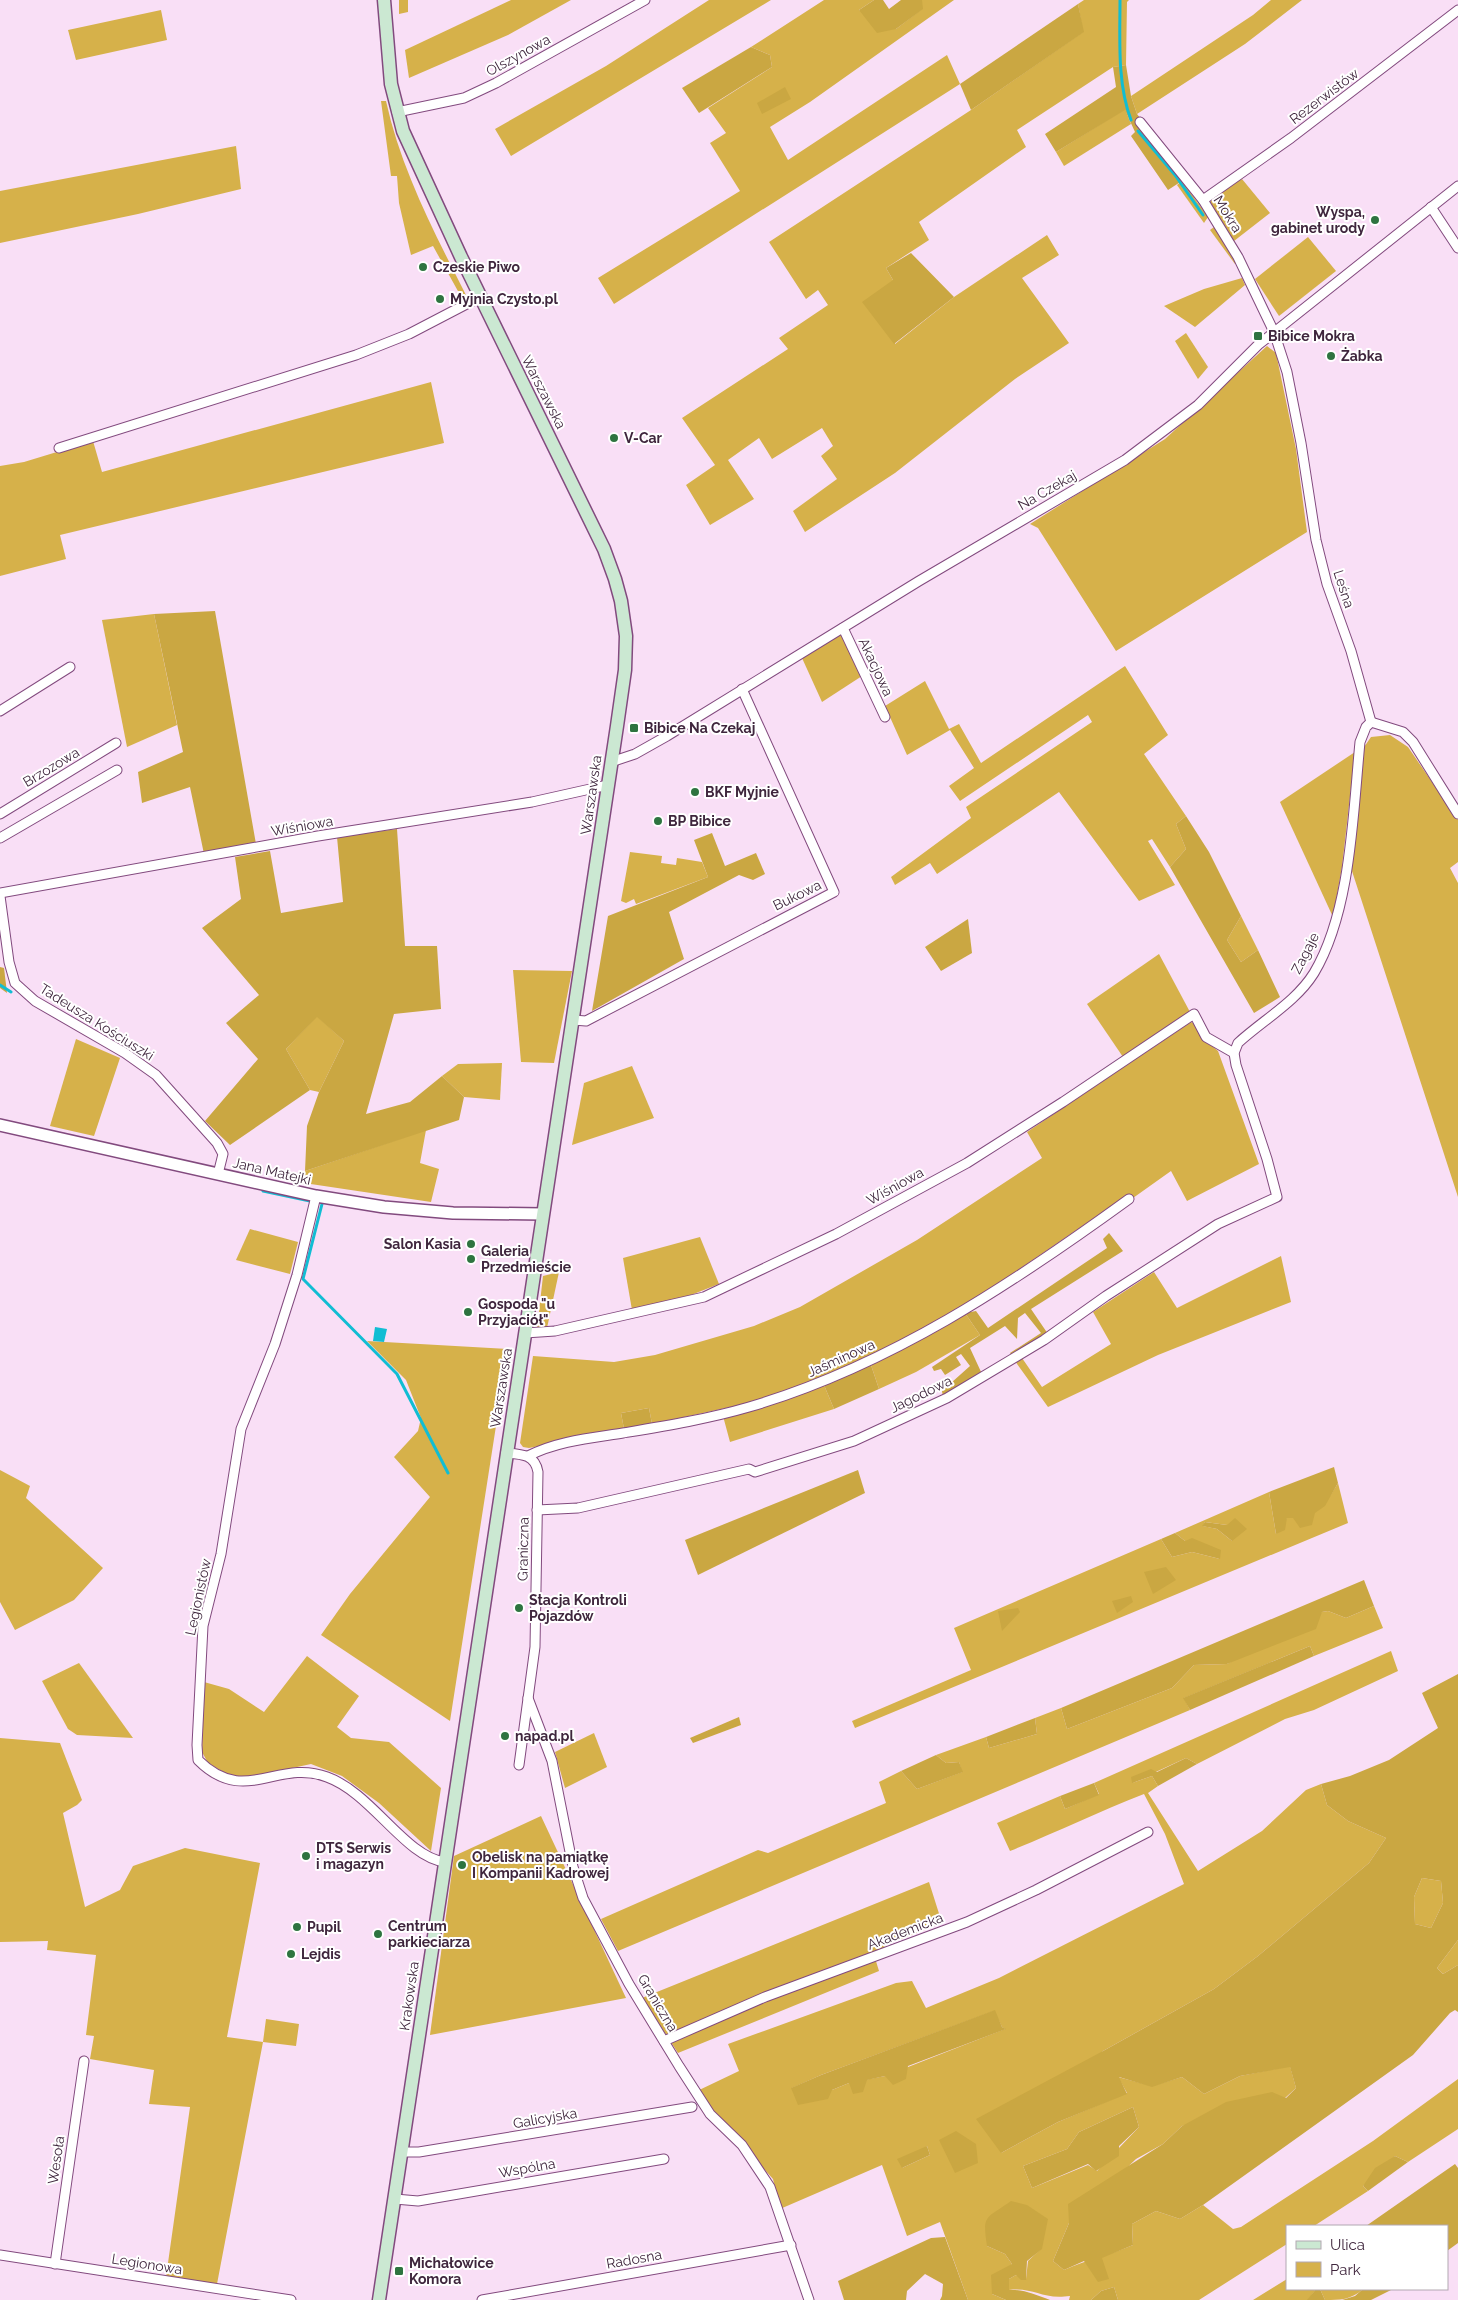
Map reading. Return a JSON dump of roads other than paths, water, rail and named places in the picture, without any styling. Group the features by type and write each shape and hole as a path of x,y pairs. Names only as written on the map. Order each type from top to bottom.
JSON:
{"main road":[{"name":"Warszawska","path":"384,0 388,56 397,112 420,170 480,297 604,549 616,579 624,615 626,649 608,785 479,1637"},
{"name":"Krakowska","path":"379,2300 479,1637"}],"street":[{"name":"Olszynowa","path":"397,112 464,98 496,83 645,0"},
{"name":"Rezerwistów","path":"1203,200 1291,138 1458,10"},
{"name":"Mokra","path":"1140,122 1203,200 1238,257 1274,332"},
{"name":"Na Czekaj","path":"611,762 635,754 651,745 842,628 1125,460 1198,405 1274,332 1458,186"},
{"path":"1431,207 1458,248"},
{"path":"59,448 356,355 409,334 480,297"},
{"name":"Leśna","path":"1274,332 1286,372 1300,434 1316,540 1327,584 1351,651 1371,722"},
{"name":"Akacjowa","path":"842,628 885,718"},
{"path":"0,711 70,667"},
{"name":"Bukowa","path":"573,1020 586,1021 834,892 742,689"},
{"path":"1371,722 1403,732 1413,742 1458,814"},
{"name":"Zagaje","path":"1234,1053 1238,1043 1296,996 1314,973 1326,948 1346,871 1360,742 1366,727 1371,722"},
{"name":"Brzozowa","path":"0,814 116,743"},
{"path":"0,838 117,770"},
{"name":"Wiśniowa","path":"0,895 318,836 532,802 608,785"},
{"name":"Tadeusza Kościuszki","path":"0,895 9,962 14,983 35,1000 125,1053 156,1075 217,1144 222,1154 218,1174"},
{"name":"Wiśniowa","path":"525,1333 555,1331 704,1297 836,1234 967,1163 1063,1102 1194,1014 1206,1037 1234,1053"},
{"name":"Jagodowa","path":"537,1510 578,1508 749,1468 754,1472 854,1441 947,1398 1044,1340 1106,1296 1218,1224 1277,1197 1267,1159 1236,1065 1234,1053"},
{"name":"Jana Matejki","path":"0,1125 316,1196 410,1210 502,1215 543,1214"},
{"name":"Legionistów","path":"316,1196 297,1275 276,1344 241,1429 221,1554 203,1626 197,1745 198,1760 218,1776 234,1781 262,1780 300,1771 311,1772 333,1779 345,1784 422,1855 445,1862"},
{"name":"Jaśminowa","path":"528,1456 548,1446 747,1408 844,1373 886,1353 965,1310 1129,1199"},
{"path":"506,1453 528,1456"},
{"name":"Graniczna","path":"519,1765 535,1647 538,1472 535,1462 528,1456"},
{"name":"Graniczna","path":"528,1698 552,1761 573,1867 583,1898 629,1984 710,2114 742,2145 761,2170 770,2187 809,2300"},
{"name":"Akademicka","path":"664,2041 765,1997 967,1922 1036,1890 1148,1832"},
{"name":"Wesoła","path":"55,2264 84,2061"},
{"name":"Galicyjska","path":"402,2152 419,2152 692,2107"},
{"name":"Wspólna","path":"395,2199 418,2200 664,2159"},
{"name":"Radosna","path":"482,2300 790,2245"},
{"name":"Legionowa","path":"0,2255 290,2300"}],"water":[{"path":"375,1327 387,1329 384,1342 373,1341"}],"waterway":[{"path":"1120,0 1121,76 1131,120"},
{"path":"1138,131 1175,175 1203,215"},
{"path":"0,985 11,992"},
{"path":"263,1191 310,1201"},
{"path":"322,1204 303,1279 397,1374 448,1473"}],"place":[{"name":"Wyspa, gabinet urody","path":"1375,220"},
{"name":"Czeskie Piwo","path":"423,267"},
{"name":"Myjnia Czysto.pl","path":"440,299"},
{"name":"Bibice Mokra","path":"1258,336"},
{"name":"Żabka","path":"1331,356"},
{"name":"V-Car","path":"614,438"},
{"name":"Bibice Na Czekaj","path":"634,728"},
{"name":"BKF Myjnie","path":"695,792"},
{"name":"BP Bibice","path":"658,821"},
{"name":"Salon Kasia","path":"471,1244"},
{"name":"Galeria Przedmieście","path":"471,1259"},
{"name":"Gospoda \"u Przyjaciół\"","path":"468,1312"},
{"name":"Stacja Kontroli Pojazdów","path":"519,1608"},
{"name":"napad.pl","path":"505,1736"},
{"name":"DTS Serwis i magazyn","path":"306,1856"},
{"name":"Obelisk na pamiątkę I Kompanii Kadrowej","path":"462,1865"},
{"name":"Pupil","path":"297,1927"},
{"name":"Centrum parkieciarza","path":"378,1934"},
{"name":"Lejdis","path":"291,1954"},
{"name":"Michałowice Komora","path":"399,2271"}]}
